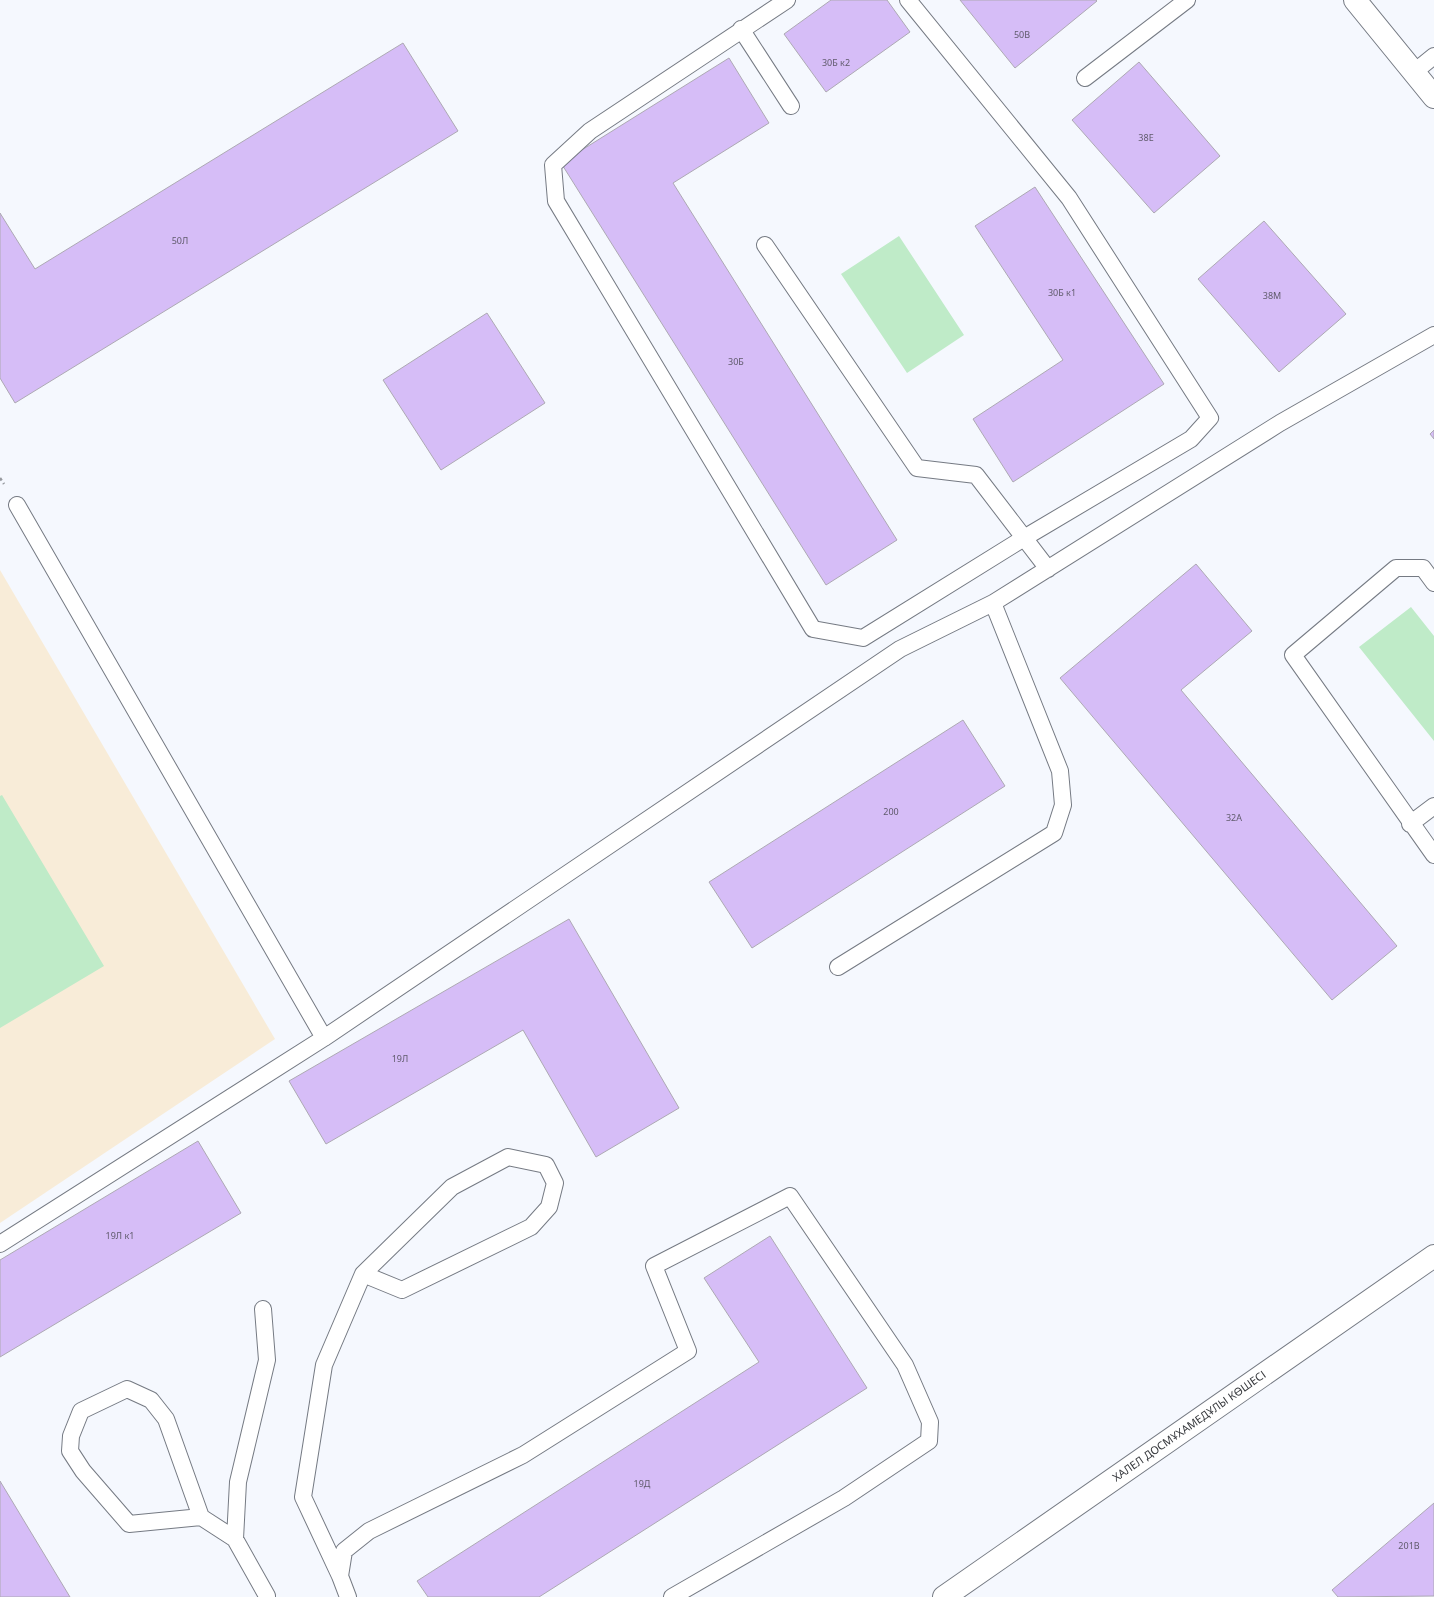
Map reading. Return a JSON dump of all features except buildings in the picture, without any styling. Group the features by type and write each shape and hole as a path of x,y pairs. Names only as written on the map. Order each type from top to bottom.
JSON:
{"street":[{"path":"1355,0 1434,98"},
{"name":"ХАЛЕЛ ДОСМҰХАМЕДҰЛЫ КӨШЕСІ","path":"944,1597 1434,1256"}],"lane":[{"path":"787,0 741,29 590,131 553,165 556,201 813,629 863,638 1024,538 1191,439 1210,418 1069,198 908,0"},
{"path":"1085,78 1187,0"},
{"path":"741,29 791,106"},
{"path":"1413,73 1434,56"},
{"path":"765,244 917,468 976,475 1048,569"},
{"path":"0,1244 324,1038 900,649 993,603 1280,423 1434,335"},
{"path":"17,505 324,1038"},
{"path":"1434,583 1423,568 1396,568 1293,655 1410,824 1434,855"},
{"path":"838,967 1054,833 1063,805 1060,771 993,603"},
{"path":"1410,824 1434,806"},
{"path":"348,1597 340,1576 303,1497 324,1365 363,1274 452,1187 508,1157 546,1165 555,1183 549,1207 531,1227 402,1290 363,1274"},
{"path":"340,1576 344,1551 369,1531 523,1455 688,1351 654,1266 790,1196 905,1365 930,1422 929,1442 844,1498 672,1597"},
{"path":"263,1309 266,1360 238,1482 235,1539 264,1597"},
{"path":"201,1517 129,1524 83,1471 70,1451 71,1436 82,1411 127,1389 151,1400 166,1419 201,1517 235,1539"}],"shaded area":[{"path":"0,570 275,1039 0,1223"}],"green space":[{"path":"899,236 964,335 907,373 841,274"},
{"path":"1411,607 1434,636 1434,741 1359,647"},
{"path":"2,795 104,966 0,1028 0,796"}]}
